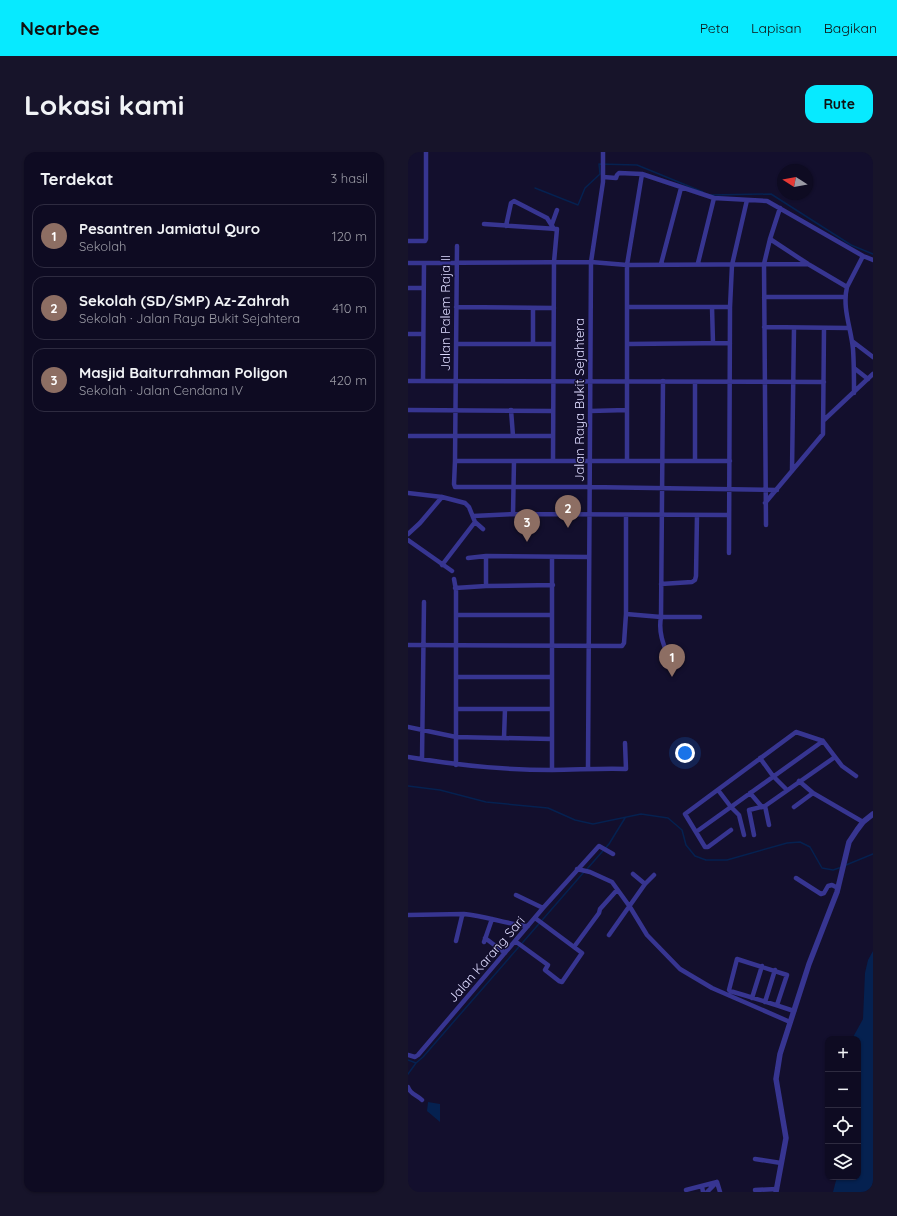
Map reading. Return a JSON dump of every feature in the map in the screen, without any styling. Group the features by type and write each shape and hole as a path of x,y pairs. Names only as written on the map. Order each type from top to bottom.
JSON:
{"street":[{"path":"408,241 425,241 426,239 426,152"},
{"name":"Jalan Raya Bukit Sejahtera","path":"588,768 591,262 599,214 603,176 603,152"},
{"path":"603,176 616,178 619,173 642,174 714,198 763,200 773,203 863,256 873,260"},
{"path":"627,461 628,264 642,174"},
{"path":"661,264 681,188"},
{"path":"698,264 714,198"},
{"path":"729,553 730,307 732,265 747,200"},
{"path":"506,226 511,203 514,201 543,216 557,229 554,262 553,461"},
{"path":"766,525 764,264 780,208"},
{"path":"553,226 557,210"},
{"path":"484,224 506,226 553,226"},
{"path":"770,239 847,287"},
{"name":"Jalan Palem Raja II","path":"457,246 456,461 454,484 455,487 514,487"},
{"path":"854,393 852,341 848,328 845,297 847,287 863,256"},
{"path":"408,263 591,262 628,264 732,265 808,264"},
{"path":"423,381 424,263"},
{"path":"408,288 423,288"},
{"path":"764,296 845,297"},
{"path":"456,307 554,308"},
{"path":"627,307 730,307"},
{"path":"712,307 713,343"},
{"path":"533,308 533,344"},
{"path":"764,327 848,328"},
{"path":"792,471 794,328"},
{"path":"765,504 822,435 824,420 824,328"},
{"path":"408,334 423,334"},
{"path":"852,341 873,357"},
{"path":"627,344 730,343"},
{"path":"456,344 553,344"},
{"path":"854,368 868,378"},
{"path":"824,420 873,374"},
{"path":"408,381 824,382"},
{"path":"663,381 660,633 670,661"},
{"path":"695,382 695,461"},
{"path":"408,410 553,411"},
{"path":"511,410 513,436"},
{"path":"590,411 627,410"},
{"path":"408,436 553,436"},
{"path":"456,461 730,460"},
{"path":"513,514 514,461"},
{"path":"514,487 777,490"},
{"path":"408,493 442,497 465,503 469,507 475,522 483,529"},
{"path":"408,534 420,523 442,497"},
{"path":"473,516 513,514 729,515"},
{"path":"408,645 623,645 626,614 626,515"},
{"path":"661,584 692,582 695,580 697,515"},
{"path":"442,565 475,522"},
{"path":"408,540 452,571"},
{"path":"468,558 486,556 552,558 589,557"},
{"path":"486,556 486,586"},
{"path":"552,558 552,770"},
{"path":"454,579 456,616 456,765"},
{"path":"455,588 553,585"},
{"path":"422,759 424,602"},
{"path":"626,614 661,617 700,617"},
{"path":"456,616 552,615"},
{"path":"456,677 552,677"},
{"path":"504,738 506,708"},
{"path":"456,709 552,709"},
{"path":"408,727 456,737 552,739"},
{"path":"730,830 707,847 704,846 685,814 796,731 823,741 844,769 856,776"},
{"path":"696,832 823,741"},
{"path":"408,757 456,765 552,770 588,768 626,769 625,743"},
{"path":"754,834 748,811 763,807 834,757"},
{"path":"760,758 787,790"},
{"path":"799,781 813,793 863,822"},
{"path":"718,790 740,816 744,835"},
{"path":"750,793 763,807 769,825"},
{"path":"794,807 813,793"},
{"path":"755,1190 777,1191 786,1142 786,1132 777,1084 777,1071 783,1042 811,958 838,888 845,857 853,835 863,822 873,814"},
{"name":"Jalan Karang Sari","path":"408,1055 417,1056 516,942 528,926 536,919 543,908 580,869 599,846 613,854"},
{"path":"580,869 610,881 630,907 648,935 680,969 712,988 790,1022"},
{"path":"633,874 645,884"},
{"path":"609,935 645,884 654,875"},
{"path":"796,878 821,894 824,893 828,886 832,885 838,888"},
{"path":"574,947 600,910 617,890"},
{"path":"516,895 543,908"},
{"path":"456,941 464,914"},
{"path":"408,915 479,915 516,925 528,926"},
{"path":"492,919 485,940 505,953"},
{"path":"516,942 548,965 545,970 562,982 582,954 536,919"},
{"path":"777,1006 787,976 786,973 736,959 729,990 752,998 777,1006 794,1011"},
{"path":"752,998 762,966"},
{"path":"765,1002 775,970"},
{"path":"408,1087 410,1092 419,1096 422,1100"},
{"path":"755,1159 782,1163"},
{"path":"685,1184 686,1191 717,1182"},
{"path":"707,1192 717,1182"},
{"path":"717,1182 720,1192"},
{"path":"702,1186 703,1192"}],"water":[{"path":"873,951 873,1192 833,1192 836,1180 861,1180 861,1036 854,1036 863,1019 865,973 868,960"},
{"path":"428,1102 440,1104 440,1122 427,1111"}],"waterway":[{"path":"535,188 578,205 585,188 600,174 599,164 637,165 703,192"},
{"path":"710,195 771,194 851,245 873,254"},
{"path":"408,786 440,790 486,802 548,808 575,820 593,824 641,814 668,818 682,830 686,845 695,856 706,860 727,860 787,843 800,842 810,847 822,868 833,870 842,867"},
{"path":"587,869 609,844 625,818"},
{"path":"846,865 873,854"},
{"path":"408,1074 584,872"},
{"path":"408,1060 416,1063"}],"place":[{"name":"Sekolah (SD/SMP) Az-Zahrah","path":"568,528"},
{"name":"Masjid Baiturrahman Poligon","path":"527,542"},
{"name":"Pesantren Jamiatul Quro","path":"672,677"}]}
